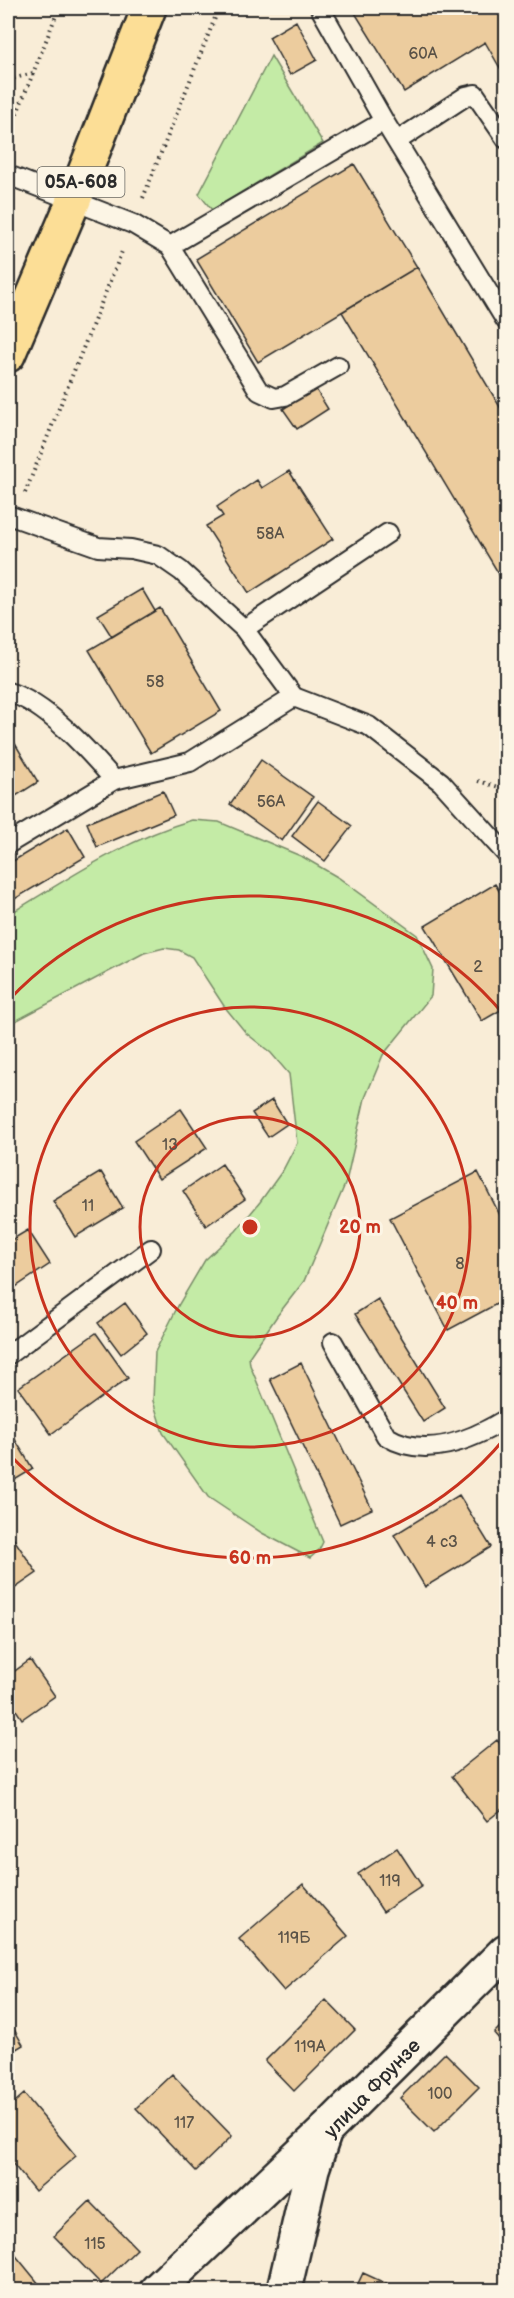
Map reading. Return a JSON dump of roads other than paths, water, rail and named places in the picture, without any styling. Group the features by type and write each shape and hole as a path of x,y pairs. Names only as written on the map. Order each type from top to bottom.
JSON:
{"main road":[{"name":"05А-608","path":"8,355 74,200 149,8"},
{"name":"улица Фрунзе","path":"284,2290 314,2161 325,2131 507,1952"},
{"path":"158,2290 325,2131"}],"lane":[{"path":"320,8 384,121 507,321"},
{"path":"397,141 466,96 475,94 507,139"},
{"path":"170,246 384,121"},
{"path":"8,175 133,224 170,246 259,391 274,398 285,396 338,366"},
{"path":"11,517 98,546 131,549 158,555 181,571 244,629 294,697 369,726 441,782 507,854"},
{"path":"244,629 388,533"},
{"path":"8,692 21,696 44,712 91,754 114,780"},
{"path":"8,844 114,780 190,762 294,697"},
{"path":"8,1355 151,1249"},
{"path":"333,1342 386,1436 396,1443 435,1448 486,1432 507,1419"}]}
